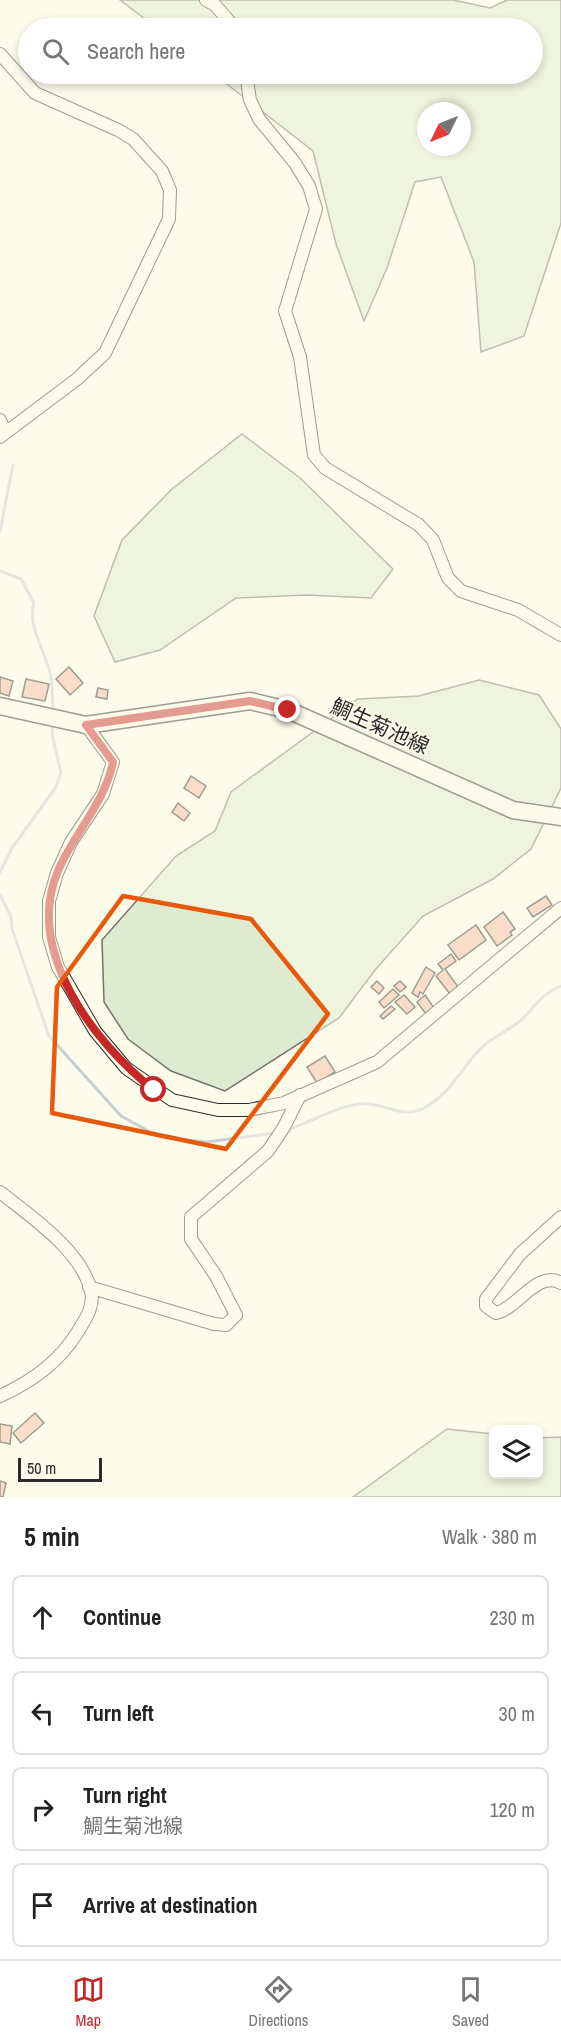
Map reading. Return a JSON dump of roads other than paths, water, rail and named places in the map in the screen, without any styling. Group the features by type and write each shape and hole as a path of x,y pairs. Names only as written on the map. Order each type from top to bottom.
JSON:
{"main road":[{"name":"鯛生菊池線","path":"0,705 86,725 250,701 266,703 288,710 513,810 561,817"}],"street":[{"path":"206,0 215,5 226,18"},
{"path":"0,54 18,74"},
{"path":"0,420 3,434 77,379 105,353 169,219 171,206 170,190 162,171 133,139 35,93 27,84"},
{"path":"248,84 250,100 259,119 295,163 309,186 316,209 285,311 300,357 314,455 325,468 419,525 433,540 448,578 461,591 518,610 561,635"},
{"path":"86,725 113,762 103,794 71,842 57,873 48,901 49,937 58,967 95,1031 126,1068 172,1100 218,1110 249,1110 284,1103 377,1062 481,977 539,924 561,908"},
{"path":"89,1287 214,1324 226,1325 236,1315 216,1276 191,1239 191,1217 268,1150 284,1127 300,1095"},
{"path":"0,1191 60,1243 80,1265 89,1287 90,1311 69,1345 26,1384 0,1396"},
{"path":"561,1217 520,1254 486,1299 486,1305 496,1313 505,1311 536,1285 547,1281 561,1283"}],"waterway":[{"path":"0,531 13,465"},
{"path":"0,571 21,579 34,603 33,621 49,669 53,712"},
{"path":"0,872 12,848 56,787 61,773 52,734 53,722"},
{"path":"0,895 11,917 12,929 49,1036 121,1116 161,1138 207,1142 275,1133"},
{"path":"287,1130 332,1111 360,1104 409,1112 426,1107 449,1088 484,1045 515,1025 543,997 561,986"}]}
